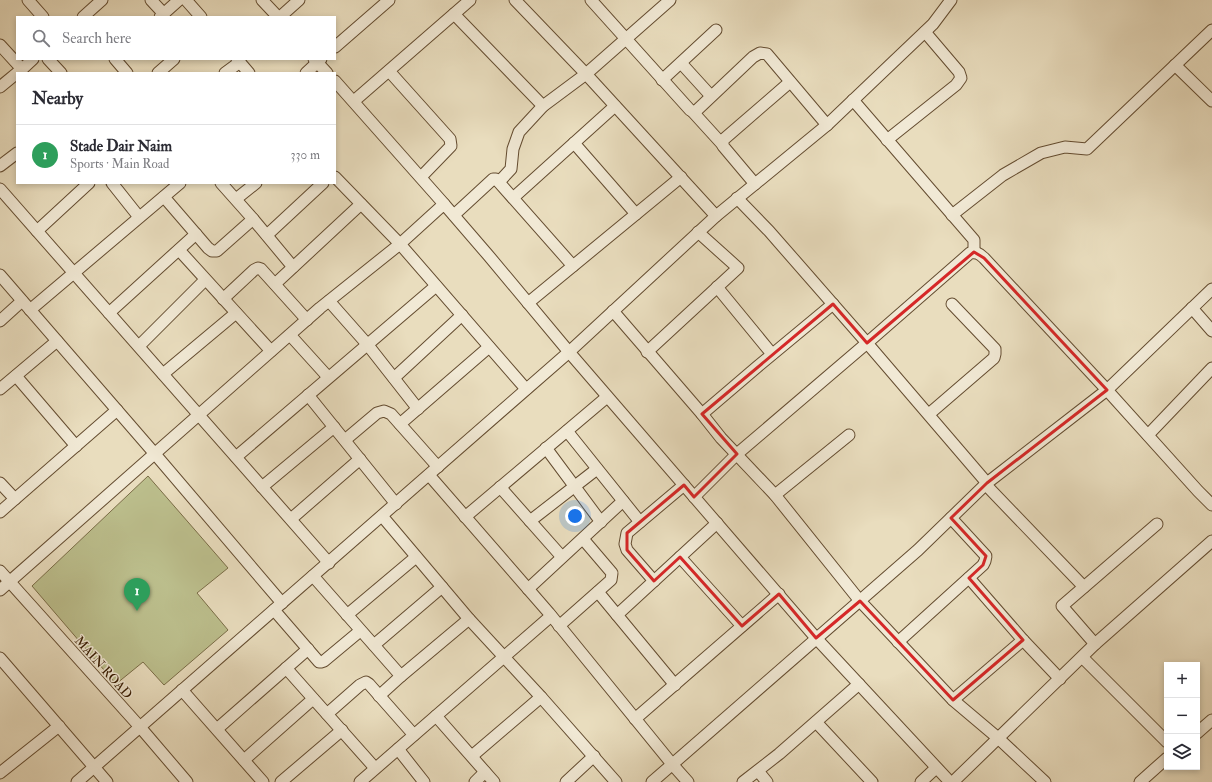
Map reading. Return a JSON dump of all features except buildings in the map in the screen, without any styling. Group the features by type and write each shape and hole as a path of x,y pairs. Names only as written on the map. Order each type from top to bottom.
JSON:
{"street":[{"path":"28,0 42,16"},
{"path":"84,16 102,0"},
{"path":"151,0 162,15 179,0"},
{"path":"186,0 200,16"},
{"path":"262,0 278,16"},
{"path":"280,16 299,0"},
{"path":"336,46 389,0"},
{"path":"354,101 470,0"},
{"path":"515,0 586,74 716,216"},
{"path":"591,0 662,80 722,144 755,184"},
{"path":"499,182 510,169 513,149 519,132 543,106 586,74 670,0"},
{"path":"77,782 569,352 716,216 826,125 933,24 951,0"},
{"path":"454,14 543,106"},
{"path":"662,80 716,30"},
{"path":"952,215 1003,175 1041,153 1065,147 1087,149 1212,30"},
{"path":"887,140 956,85 961,78 959,72 925,32"},
{"path":"0,45 19,72 33,60"},
{"path":"692,112 696,111 753,57 760,53 767,54 826,125"},
{"path":"49,60 60,72"},
{"path":"116,60 125,72"},
{"path":"159,72 173,60"},
{"path":"307,72 318,60 326,72"},
{"path":"226,72 239,61 248,72"},
{"path":"681,63 711,96"},
{"path":"1175,65 1212,101"},
{"path":"389,71 450,139 451,146 421,177"},
{"path":"0,87 16,74"},
{"path":"336,82 454,215 607,397 816,638 936,768 951,782 1096,644 1212,541"},
{"path":"722,144 723,140 790,82"},
{"path":"853,100 974,240 974,252"},
{"path":"513,198 615,106"},
{"path":"574,143 636,214"},
{"path":"0,166 16,154"},
{"path":"528,303 681,177"},
{"path":"336,178 400,244 526,389"},
{"path":"454,215 493,179 496,179 573,266"},
{"path":"38,231 88,184"},
{"path":"113,184 140,217"},
{"path":"30,310 179,184"},
{"path":"222,184 293,267"},
{"path":"236,199 255,184"},
{"path":"267,235 322,184"},
{"path":"0,189 329,562"},
{"path":"164,197 212,251 217,251 253,219"},
{"path":"737,198 769,231 867,343 987,484 1084,587"},
{"path":"275,284 361,204"},
{"path":"0,590 271,351 329,301 400,244 444,204"},
{"path":"647,352 738,268 698,232"},
{"path":"110,313 196,234"},
{"path":"178,250 271,351"},
{"path":"694,497 737,454 970,253 974,252 980,254 984,258 1211,502"},
{"path":"223,299 258,268 261,269 307,320"},
{"path":"0,275 155,454 278,607 319,662 324,661 360,631"},
{"path":"139,346 205,280"},
{"path":"236,457 436,286"},
{"path":"717,287 772,354"},
{"path":"652,782 918,550 987,484 1107,390 1212,289"},
{"path":"0,321 22,301"},
{"path":"329,301 367,344 418,409"},
{"path":"702,414 832,304"},
{"path":"929,414 994,358 995,354 995,349 952,304"},
{"path":"1192,308 1212,331"},
{"path":"613,311 721,438 775,495 860,601 953,700 998,738 1045,782"},
{"path":"163,374 236,313"},
{"path":"394,378 462,315"},
{"path":"290,335 328,378"},
{"path":"0,389 57,341"},
{"path":"400,424 489,347"},
{"path":"1148,435 1212,368"},
{"path":"16,376 76,446"},
{"path":"308,394 396,504"},
{"path":"465,517 607,397"},
{"path":"0,512 117,410"},
{"path":"344,440 377,414 384,411 391,414 438,467"},
{"path":"262,487 334,427"},
{"path":"567,431 640,522"},
{"path":"775,495 849,435"},
{"path":"546,448 601,522"},
{"path":"290,519 360,458"},
{"path":"530,521 597,469"},
{"path":"429,475 551,616 688,782"},
{"path":"0,483 15,500"},
{"path":"654,581 627,550 625,544 627,533 684,485"},
{"path":"500,487 562,557"},
{"path":"528,589 623,501"},
{"path":"382,516 469,619 541,697 616,782"},
{"path":"898,642 983,565 985,561 986,556 951,518"},
{"path":"617,615 717,523"},
{"path":"1096,644 1062,606 1157,524"},
{"path":"559,626 611,580 612,573 583,538"},
{"path":"346,615 416,557"},
{"path":"680,557 742,626"},
{"name":"MAIN ROAD","path":"0,571 140,727 187,782"},
{"path":"313,576 401,676"},
{"path":"969,578 1023,640 1060,679"},
{"path":"374,645 442,587"},
{"path":"598,592 675,685"},
{"path":"635,719 779,594"},
{"path":"360,782 551,616"},
{"path":"380,696 401,676 469,619"},
{"path":"953,700 1023,640"},
{"path":"217,729 308,649"},
{"path":"1083,658 1164,739"},
{"path":"1,661 107,782"},
{"path":"286,668 376,768"},
{"path":"327,714 360,685 366,682 414,735"},
{"path":"743,782 780,754 859,684"},
{"path":"182,690 264,782"},
{"path":"472,756 541,697"},
{"path":"244,760 313,699"},
{"path":"436,716 494,782"},
{"path":"1200,730 1212,720"},
{"path":"816,722 872,782"},
{"path":"0,773 59,726"},
{"path":"281,782 342,730"},
{"path":"398,749 424,782"},
{"path":"566,782 594,756"},
{"path":"1140,782 1164,761"},
{"path":"921,782 936,768"},
{"path":"758,770 767,782"},
{"path":"475,782 485,772"}],"highlighted area":[{"path":"974,252 984,258 1107,390 987,483 951,518 986,556 983,565 969,578 1023,640 953,700 860,601 816,638 779,594 742,626 680,557 654,581 627,550 627,533 684,485 694,497 737,454 702,414 833,304 867,343"}],"green space":[{"path":"148,476 228,568 197,593 228,630 164,685 143,662 116,684 32,586"}],"place":[{"name":"Stade Dair Naim","path":"137,611"}]}
